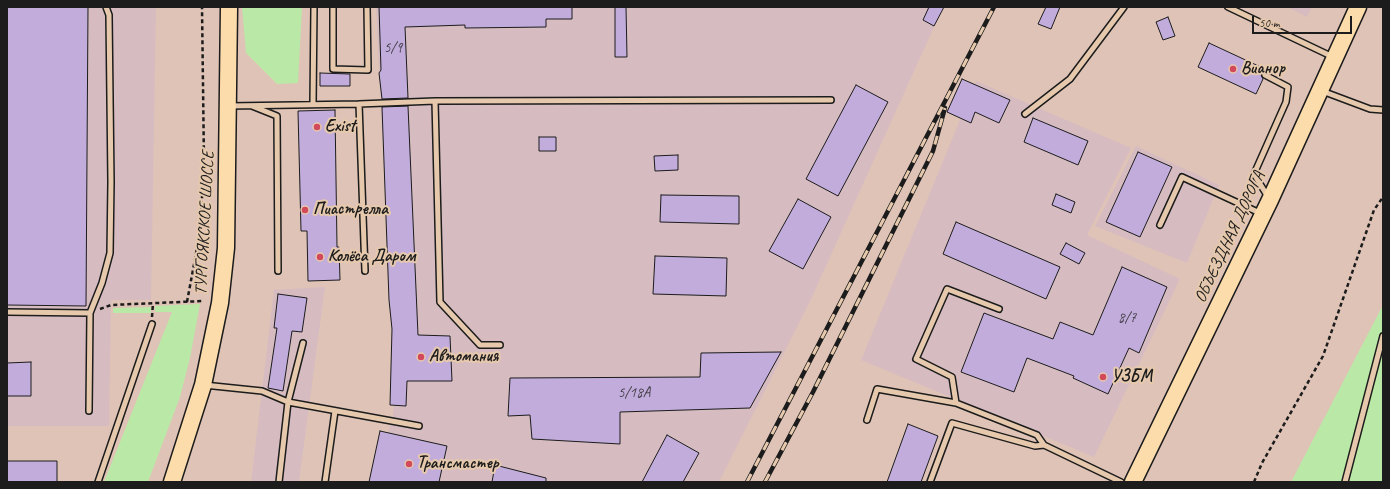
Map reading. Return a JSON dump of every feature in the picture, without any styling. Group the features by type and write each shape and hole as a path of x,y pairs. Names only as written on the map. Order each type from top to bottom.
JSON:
{"main road":[{"name":"ТУРГОЯКСКОЕ ШОССЕ","path":"172,482 203,385 220,303 226,248 229,7"},
{"name":"ОБЪЕЗДНАЯ ДОРОГА","path":"1133,482 1270,200 1358,7"}],"lane":[{"path":"89,411 90,313 102,283 110,253 111,182 109,15 106,7"},
{"path":"313,104 314,7"},
{"path":"333,7 333,69 368,70 368,7"},
{"path":"1025,114 1070,79 1124,7"},
{"path":"1228,7 1334,58"},
{"path":"1265,75 1288,87 1286,102 1254,174 1270,200"},
{"path":"1319,90 1370,109 1383,110"},
{"path":"228,106 435,101 831,100"},
{"path":"435,101 440,302 480,345 500,345"},
{"path":"359,104 365,271"},
{"path":"249,105 277,116 278,271"},
{"path":"1160,225 1182,177 1263,214"},
{"path":"956,403 952,377 916,359 947,289 999,309"},
{"path":"7,312 90,313"},
{"path":"98,482 152,324"},
{"path":"1345,482 1383,336"},
{"path":"279,482 288,402 302,343"},
{"path":"203,385 262,391 288,402 419,426"},
{"path":"867,420 877,389 956,403 1037,435 1044,445 1121,482"},
{"path":"325,482 335,411"},
{"path":"930,482 952,423 1035,446 1044,445"}],"path":[{"path":"188,302 200,232 204,163 202,7"},
{"path":"1254,482 1262,463 1323,356 1374,210 1383,197"},
{"path":"111,305 203,301"},
{"path":"152,324 153,303"}],"shaded area":[{"path":"7,7 156,7 151,300 111,300 109,426 7,426"},
{"path":"376,7 943,7 812,297 719,482 375,482 393,415 398,360 387,234"},
{"path":"1287,7 1312,7 1307,17"},
{"path":"976,81 1131,148 1087,235 1180,279 1094,457 861,360"},
{"path":"1136,146 1219,185 1187,263 1095,226"},
{"path":"325,287 299,482 251,482 274,290"}],"green space":[{"path":"242,7 302,7 298,83 277,84 246,53"},
{"path":"200,304 190,358 180,397 148,482 104,482 172,312 155,312 155,306"},
{"path":"1383,305 1383,482 1291,482"},
{"path":"151,307 151,313 113,313 113,308"}],"building":[{"path":"7,7 88,7 86,306 7,305"},
{"path":"379,7 572,7 572,19 546,19 546,27 465,28 465,25 405,27 408,98 382,99 379,73 381,70"},
{"path":"615,7 626,7 627,57 615,57"},
{"path":"929,7 944,7 934,26 923,20"},
{"path":"1046,7 1060,7 1051,29 1038,24"},
{"path":"1168,17 1175,36 1163,40 1156,22"},
{"name":"Вианор","path":"1209,43 1267,70 1261,74 1263,79 1256,94 1198,67"},
{"path":"320,73 350,74 350,86 320,86"},
{"path":"962,79 1010,100 999,123 975,112 971,123 947,112"},
{"path":"856,85 888,102 838,196 806,179"},
{"path":"408,106 418,335 450,336 452,381 407,381 406,406 390,405 392,329 389,300 382,107"},
{"path":"335,110 337,247 339,247 340,280 308,281 307,231 301,231 298,111"},
{"path":"1033,118 1088,141 1078,165 1024,142"},
{"path":"539,137 556,137 556,151 539,151"},
{"path":"1138,152 1172,167 1140,237 1106,222"},
{"path":"678,155 678,170 655,171 654,156"},
{"path":"1056,194 1075,202 1071,213 1052,205"},
{"path":"661,195 739,196 739,224 660,222"},
{"path":"798,199 831,217 803,269 769,251"},
{"path":"956,222 1060,267 1046,299 943,254"},
{"path":"1066,243 1085,253 1079,264 1060,254"},
{"path":"655,256 727,258 726,296 653,294"},
{"path":"1122,267 1167,287 1139,353 1129,348 1108,394 1073,378 1074,376 1027,358 1014,392 961,372 984,313 1053,339 1060,322 1093,335"},
{"path":"278,294 307,298 302,332 292,331 283,391 268,388 277,328 274,328"},
{"path":"781,352 750,408 620,412 620,444 532,439 530,415 508,416 510,378 700,377 701,353"},
{"path":"31,362 31,396 7,396 7,363"},
{"path":"908,424 938,436 921,482 887,482"},
{"path":"380,431 447,446 439,482 369,482"},
{"path":"667,435 699,453 683,482 642,482"},
{"path":"7,461 57,461 57,482 7,482"},
{"path":"495,465 546,478 546,482 492,482"}],"railway":[{"path":"747,482 994,7"},
{"path":"765,482 813,392 933,151 945,108"}],"place":[{"name":"Вианор","path":"1233,69"},
{"name":"Exist","path":"317,127"},
{"name":"Пиастрелла","path":"305,210"},
{"name":"Колёса Даром","path":"320,257"},
{"name":"Автомания","path":"421,357"},
{"name":"УЗБМ","path":"1103,377"},
{"name":"Трансмастер","path":"409,464"}]}
